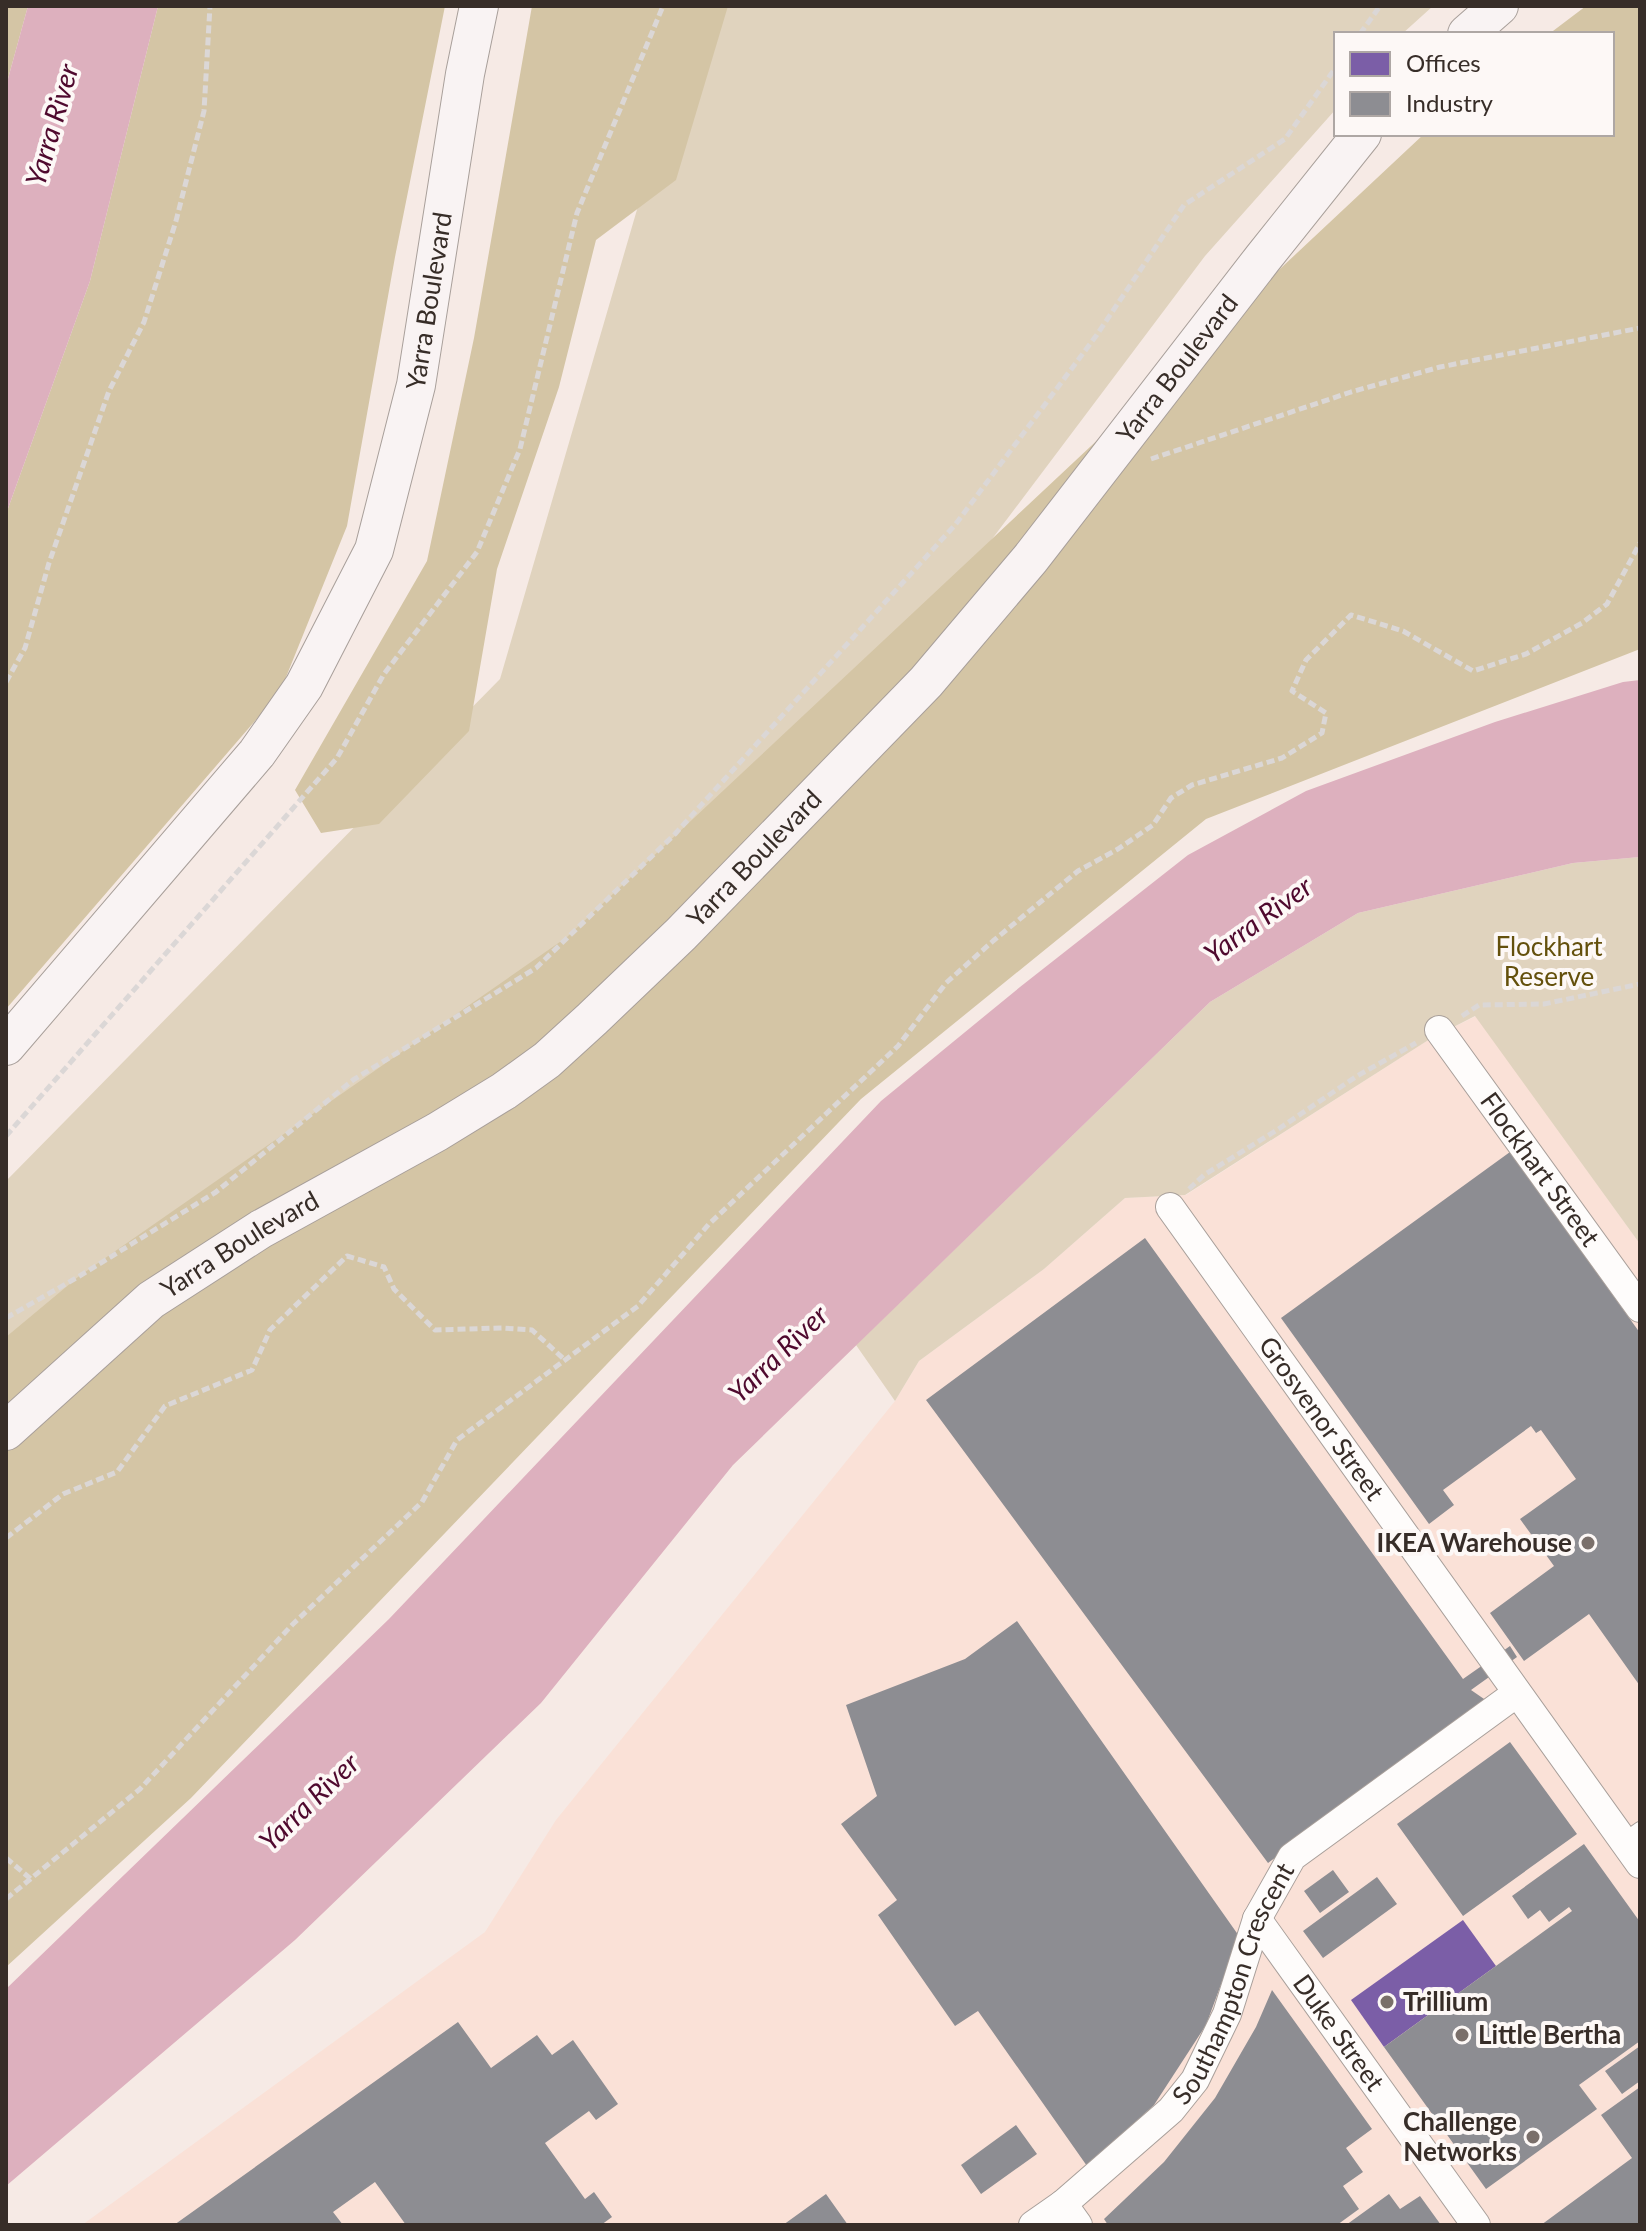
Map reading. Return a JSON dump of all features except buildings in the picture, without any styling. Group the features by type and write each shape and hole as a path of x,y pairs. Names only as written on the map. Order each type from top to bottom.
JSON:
{"street":[{"name":"Yarra Boulevard","path":"6,1046 257,753 304,686 374,550 416,385 479,6"},
{"path":"1469,32 1499,6"},
{"name":"Yarra Boulevard","path":"6,1431 151,1300 261,1229 437,1132 504,1091 547,1060 658,956 936,671 1031,558 1360,136"},
{"name":"Flockhart Street","path":"1439,1030 1640,1308"},
{"name":"Grosvenor Street","path":"1170,1207 1517,1693 1632,1835 1640,1864"},
{"name":"Southampton Crescent","path":"1033,2225 1071,2214 1171,2110 1195,2080 1227,2014 1257,1919 1292,1857 1517,1693"},
{"name":"Duke Street","path":"1257,1919 1476,2225"}],"path":[{"path":"6,682 25,648 49,563 109,391 144,322 176,221 204,111 210,6"},
{"path":"1361,32 1380,6"},
{"path":"6,1318 216,1192 353,1080 536,968 675,834 955,525 1096,336 1184,205 1285,139 1334,70"},
{"path":"1142,462 1351,392 1440,367 1640,328"},
{"path":"6,1899 140,1789 292,1625 422,1502 457,1440 638,1306 709,1224 898,1046 946,983 993,941 1078,871 1153,825 1171,798 1192,785 1282,758 1322,733 1326,713 1292,691 1306,660 1351,615 1403,631 1473,671 1526,654 1582,623 1607,604 1640,543"},
{"path":"1170,1207 1204,1175 1357,1076 1479,1005 1544,1004 1640,984"},
{"path":"6,1538 63,1494 117,1472 165,1406 252,1370 270,1330 347,1256 384,1267 394,1289 435,1330 532,1330 565,1360"},
{"path":"6,1858 32,1880"}],"shaded area":[{"path":"6,6 28,6 6,86"},
{"path":"158,6 445,6 395,257 347,526 280,692 6,1009 6,514 90,281"},
{"path":"532,6 728,6 676,180 596,240 559,387 497,569 469,731 379,824 321,833 295,790 427,561 474,338"},
{"path":"1586,6 1640,6 1640,649 1206,819 861,1099 191,1798 6,1967 6,1337 78,1277 567,937 1422,136 1614,136 1614,32 1552,32"},
{"path":"1476,1016 1640,1244 1640,2225 82,2225 485,1932 556,1820 895,1401 919,1361 1044,1269 1125,1198 1186,1195 1430,1039"}],"green space":[{"path":"693,6 1433,6 1404,32 1334,32 1334,111 1205,256 977,559 775,804 6,1388 6,1181 500,679 669,100"},
{"name":"Flockhart Reserve","path":"1640,857 1640,1244 1475,1016 1430,1039 1185,1195 1125,1198 1044,1269 919,1361 895,1401 856,1345 1210,1002 1358,913 1573,863"}],"water":[{"name":"Yarra River","path":"28,6 158,6 90,281 6,514 6,86"},
{"name":"Yarra River","path":"1640,680 1640,857 1573,863 1358,913 1210,1002 733,1465 541,1703 295,1940 6,2186 6,1989 389,1619 881,1101 1188,855 1306,791 1495,722 1623,682"}],"place":[{"name":"IKEA Warehouse","path":"1588,1543"},
{"name":"Trillium","path":"1387,2002"},
{"name":"Little Bertha","path":"1462,2035"},
{"name":"Challenge Networks","path":"1533,2137"}]}
